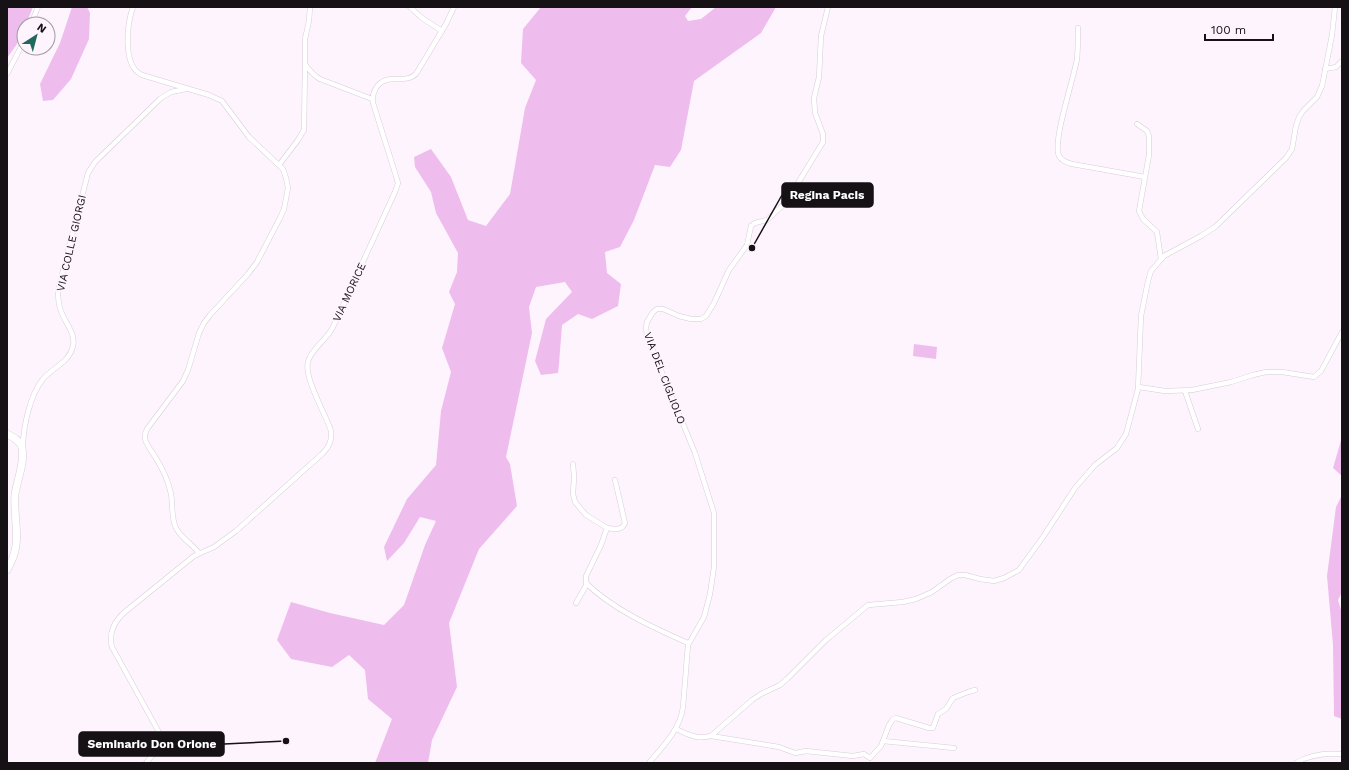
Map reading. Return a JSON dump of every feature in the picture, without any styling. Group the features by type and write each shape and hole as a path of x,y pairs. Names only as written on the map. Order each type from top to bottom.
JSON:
{"main road":[{"path":"7,434 18,441 22,446 20,473 15,494 17,542 13,557 7,570"}],"street":[{"path":"133,7 129,18 127,38 131,63 134,70 140,74 214,98 223,103 250,137 279,165 285,175 288,188 285,206 280,218 253,268 204,323 199,333 185,378 145,434 145,440 169,486 175,526 181,535 199,553"},
{"path":"279,165 300,138 305,127 305,37 309,21 310,7"},
{"path":"410,7 422,18 442,31"},
{"path":"305,64 312,74 320,79 372,99 375,89 382,82 394,78 409,79 415,76 442,31 454,7"},
{"name":"VIA DEL CIGLIOLO","path":"649,763 676,729 681,717 688,643 703,620 710,594 714,562 714,512 697,459 647,336 646,326 653,312 659,308 691,319 699,319 706,316 713,305 729,270 746,245 751,226 767,220 782,207 822,144 823,134 816,117 814,98 819,77 821,36 828,7"},
{"path":"710,736 752,700 785,682 826,640 868,605 883,602 903,602 916,599 932,592 950,579 958,576 965,575 994,581 1004,578 1019,570 1043,537 1077,485 1094,466 1115,449 1121,442 1126,432 1139,387 1139,339 1142,308 1149,275 1154,267 1161,259 1174,250 1204,235 1214,227 1287,156 1292,147 1299,117 1320,91 1334,21 1335,7"},
{"path":"1078,28 1077,60 1059,136 1059,156 1063,161 1072,164 1145,177"},
{"path":"7,74 16,56"},
{"path":"1325,69 1335,68 1342,61"},
{"name":"VIA COLLE GIORGI","path":"22,451 24,427 36,390 45,377 68,357 73,346 72,335 59,307 58,290 88,173 94,164 161,98 171,92 187,89"},
{"name":"VIA MORICE","path":"146,763 159,746 161,736 114,650 111,643 112,633 117,620 126,611 199,553 214,547 236,531 322,454 331,442 331,431 308,375 307,362 311,355 325,340 333,327 398,183 372,99"},
{"path":"1137,124 1146,130 1149,136 1148,159 1139,211 1143,219 1157,232 1161,259"},
{"path":"1139,387 1163,391 1185,391 1223,384 1264,372 1278,372 1309,377 1316,376 1321,371 1342,332"},
{"path":"1185,391 1198,429"},
{"path":"573,464 573,494 575,502 586,515 607,528 619,529 624,526 625,522 615,480"},
{"path":"607,528 601,545 586,576 585,581 587,584 625,611 688,643"},
{"path":"576,603 587,584"},
{"path":"676,729 699,737 710,736 779,747 795,753 806,751 854,756 864,754 869,758 878,751 888,726 893,719 933,728 938,714 946,709 953,698 976,690"},
{"path":"883,741 954,748"},
{"path":"1296,763 1304,758 1316,755 1342,754"}],"shaded area":[{"path":"7,7 33,7 29,16 16,16 16,44 7,58"},
{"path":"72,7 87,7 90,13 89,39 71,79 53,100 43,101 40,84 54,56 56,56 56,51"},
{"path":"541,7 692,7 685,16 688,21 701,19 716,7 776,7 761,33 694,81 681,150 670,167 655,165 634,220 620,247 605,252 607,273 621,284 618,306 592,319 578,314 562,325 558,373 541,375 535,361 546,319 572,292 565,282 536,287 529,307 532,333 506,457 510,464 517,506 479,549 449,623 457,687 432,740 428,763 375,763 392,719 368,699 365,670 349,655 332,667 291,659 277,640 291,602 330,613 384,625 404,605 425,545 436,521 420,517 404,543 387,561 384,547 407,499 436,465 441,411 451,372 442,348 455,304 449,292 457,272 458,253 436,213 431,192 415,167 414,157 431,149 451,177 468,220 486,226 510,194 525,108 536,80 521,63 523,29"},
{"path":"914,344 937,347 936,359 913,356"},
{"path":"1342,437 1342,476 1333,468"},
{"path":"1342,495 1342,592 1338,600 1342,613 1342,719 1334,716 1333,645 1327,576 1336,507"}],"place":[{"name":"Regina Pacis","path":"752,248"},
{"name":"Seminario Don Orione","path":"286,741"}]}
